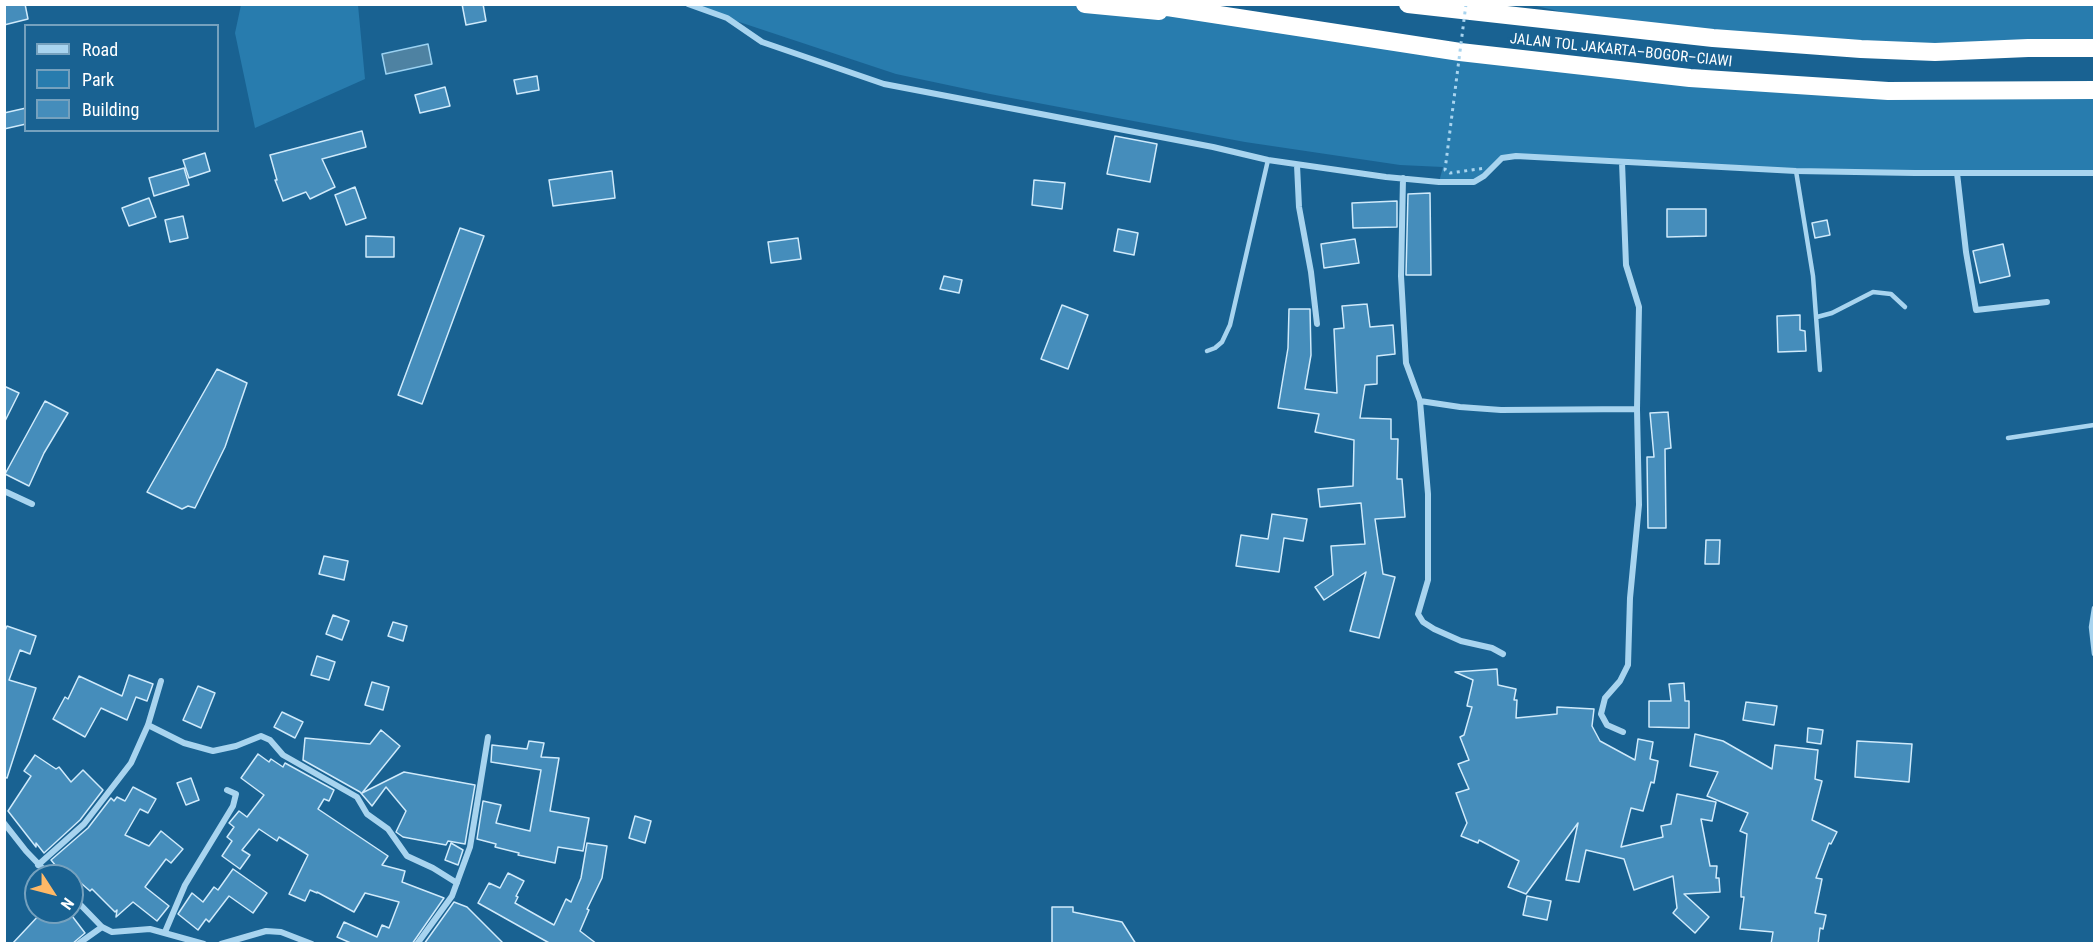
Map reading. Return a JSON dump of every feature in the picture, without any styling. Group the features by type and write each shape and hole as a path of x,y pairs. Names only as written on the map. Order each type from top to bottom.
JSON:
{"highway":[{"path":"1085,4 1200,14"},
{"name":"JALAN TOL JAKARTA–BOGOR–CIAWI","path":"1148,4 1200,14 1460,52 1690,78 1888,91 2094,90"},
{"name":"JALAN TOL JAKARTA–BOGOR–CIAWI","path":"1408,4 1713,38 1935,52 2094,48"},
{"path":"1526,4 1584,17 1713,38"}],"street":[{"path":"688,4 727,18 762,42 884,84 1219,148 1268,160 1403,178 1439,182 1474,182 1484,176 1499,159 1506,156 1796,171 2094,173"},
{"path":"1622,162 1626,265 1639,307 1637,409 1639,505 1630,598 1630,655 1626,672 1605,698 1601,714 1607,725 1623,732"},
{"path":"1297,165 1299,207 1314,291 1317,324"},
{"path":"1957,173 1965,252 1976,311 2047,302"},
{"path":"1403,178 1401,276 1406,363 1420,401 1427,474 1428,580 1419,607 1419,618 1434,629 1461,641 1492,648 1503,654"},
{"path":"1420,401 1501,410 1637,409"},
{"path":"4,491 32,504"},
{"path":"39,864 84,824 131,764 148,725 161,681"},
{"path":"148,725 184,743 213,750 236,746 261,736 270,740 284,755 357,797 367,814 388,830 407,856 457,883"},
{"path":"417,944 444,909 457,883 470,847 488,737"},
{"path":"165,932 185,885 233,806 236,794 227,790"},
{"path":"4,823 37,864"},
{"path":"84,908 102,927 112,932 138,929 165,932 204,944"},
{"path":"78,944 102,927"},
{"path":"221,944 266,931 282,932 312,944"}],"lane":[{"path":"1207,351 1215,348 1221,342 1230,325 1268,160"},
{"path":"1796,171 1810,256 1820,370"},
{"path":"1817,316 1832,313 1873,292 1891,294 1905,307"},
{"path":"2008,438 2094,425"},
{"path":"2094,608 2091,627 2094,654"}],"path":[{"path":"1466,4 1445,170 1450,173 1486,168"}],"green space":[{"path":"241,5 358,5 365,79 255,128 235,33"},
{"path":"688,5 1085,5 1690,78 2094,90 2094,175 1796,171 1506,156 1479,179 1439,182 1443,167 1400,165 1245,142 896,74"},
{"path":"1532,5 2094,5 2094,48 1935,52 1584,17"}],"shaded area":[{"path":"428,44 432,64 386,74 382,54"}],"building":[{"path":"4,4 25,4 28,19 4,25"},
{"path":"462,4 483,4 486,21 466,25"},
{"path":"537,76 539,90 517,94 514,80"},
{"path":"445,87 450,106 420,113 415,95"},
{"path":"24,108 24,124 4,129 4,113"},
{"path":"362,131 366,147 322,159 335,187 310,199 306,192 283,201 275,180 277,180 270,155"},
{"path":"1115,136 1157,144 1150,182 1107,174"},
{"path":"205,153 210,171 189,178 183,160"},
{"path":"184,168 189,185 154,196 149,178"},
{"path":"612,171 615,198 553,206 549,180"},
{"path":"1034,180 1065,183 1062,209 1032,205"},
{"path":"355,187 366,218 346,225 335,195"},
{"path":"1430,193 1431,275 1406,275 1408,194"},
{"path":"149,198 156,217 129,226 122,208"},
{"path":"1397,201 1397,227 1353,228 1352,203"},
{"path":"1667,209 1706,209 1706,236 1667,237"},
{"path":"183,216 188,238 170,242 165,220"},
{"path":"1827,220 1830,235 1815,238 1812,223"},
{"path":"460,228 484,236 422,404 398,395"},
{"path":"1118,229 1138,233 1134,255 1114,251"},
{"path":"366,236 394,237 394,257 366,257"},
{"path":"798,238 801,259 771,263 768,242"},
{"path":"1355,239 1359,263 1324,268 1321,244"},
{"path":"2003,244 2010,276 1980,283 1973,251"},
{"path":"944,276 962,280 959,293 940,289"},
{"path":"1367,304 1370,327 1393,325 1395,354 1377,356 1377,384 1365,385 1360,418 1391,419 1391,439 1398,439 1397,479 1402,479 1405,517 1375,519 1383,574 1395,577 1379,638 1350,631 1366,572 1324,600 1315,587 1333,575 1331,546 1365,544 1361,503 1320,507 1318,489 1353,486 1354,440 1315,432 1319,414 1278,408 1288,348 1289,309 1310,309 1311,355 1305,389 1337,393 1334,329 1344,328 1342,306"},
{"path":"1062,305 1088,315 1068,369 1041,359"},
{"path":"1800,315 1800,330 1805,331 1806,351 1778,352 1777,316"},
{"path":"217,369 247,383 225,447 195,508 188,506 182,509 147,492"},
{"path":"4,386 19,393 4,423"},
{"path":"45,401 68,413 44,453 29,486 5,474"},
{"path":"1668,412 1671,448 1665,449 1666,528 1648,528 1647,457 1654,457 1650,413"},
{"path":"1272,514 1307,519 1303,541 1284,538 1279,572 1236,566 1241,535 1268,539"},
{"path":"1706,540 1720,540 1719,564 1705,564"},
{"path":"324,556 348,561 344,580 319,574"},
{"path":"333,615 349,621 342,640 326,634"},
{"path":"393,622 407,626 403,641 388,636"},
{"path":"7,626 36,636 30,654 20,650 9,680 36,688 7,778 4,777 4,633"},
{"path":"317,656 335,662 329,680 311,675"},
{"path":"1497,669 1498,685 1516,689 1514,700 1517,700 1516,718 1557,714 1557,707 1594,709 1592,726 1600,741 1635,760 1638,739 1653,742 1650,759 1658,761 1654,783 1651,782 1643,811 1631,808 1621,847 1663,837 1661,826 1671,824 1677,794 1716,802 1712,821 1701,819 1710,866 1717,866 1716,878 1719,878 1720,892 1684,894 1709,917 1695,933 1673,913 1677,908 1673,876 1634,890 1624,859 1586,850 1579,882 1566,880 1578,823 1526,894 1508,887 1519,861 1479,840 1478,843 1461,836 1467,823 1456,793 1469,789 1458,764 1469,760 1460,737 1464,735 1472,707 1467,706 1473,680 1455,672"},
{"path":"129,675 153,684 147,701 136,697 127,720 101,708 85,737 53,719 65,697 68,699 79,676 122,696"},
{"path":"372,682 389,687 383,710 365,705"},
{"path":"1684,683 1685,701 1689,701 1689,728 1649,727 1649,701 1671,701 1669,684"},
{"path":"198,686 215,693 201,728 183,720"},
{"path":"1746,702 1777,706 1774,725 1743,720"},
{"path":"282,712 303,722 295,738 274,727"},
{"path":"1808,728 1823,730 1821,744 1807,742"},
{"path":"381,730 400,746 362,793 404,772 475,785 465,844 448,841 446,845 403,837 396,832 406,811 386,787 372,806 360,792 303,760 305,738 370,744"},
{"path":"1695,734 1723,741 1772,769 1775,745 1818,750 1815,779 1822,781 1812,820 1837,832 1831,844 1829,843 1816,878 1822,879 1815,913 1826,915 1823,929 1820,928 1818,944 1771,944 1773,932 1740,929 1747,834 1740,831 1748,813 1707,796 1718,772 1690,766"},
{"path":"529,741 544,743 541,757 559,758 550,811 589,818 583,851 558,847 555,863 518,855 519,853 495,847 496,844 477,839 483,801 501,805 496,823 530,831 541,770 491,762 492,745 527,749"},
{"path":"1857,741 1912,744 1909,782 1855,777"},
{"path":"258,754 269,762 271,759 283,767 285,763 334,790 329,801 324,799 318,809 388,856 382,865 405,871 402,882 444,898 412,944 353,944 337,937 344,922 377,937 382,925 389,928 399,902 365,893 354,912 310,890 305,901 289,894 308,855 279,837 277,841 259,829 242,850 250,855 240,869 222,856 232,841 227,837 234,827 229,823 239,811 247,817 264,795 241,778"},
{"path":"35,755 56,769 59,767 71,782 83,770 103,790 80,820 44,853 36,843 36,847 8,811 31,776 24,771"},
{"path":"191,778 199,800 186,805 177,783"},
{"path":"133,787 156,799 148,813 140,809 125,835 149,846 161,831 183,849 171,863 166,859 145,887 169,906 157,921 133,902 116,917 117,910 115,912 92,889 90,891 84,886 84,864 54,864 51,860 88,828 111,798 114,801 117,797 125,801"},
{"path":"635,816 651,821 645,843 629,838"},
{"path":"451,843 463,850 458,865 445,860"},
{"path":"587,843 607,846 602,878 587,909 589,910 580,931 597,944 551,944 478,903 489,883 500,888 508,873 524,881 515,903 554,925 566,899 571,902 581,878"},
{"path":"233,869 267,893 253,913 229,896 209,922 206,919 198,930 178,914 192,893 203,902 214,887 218,890"},
{"path":"1527,896 1551,901 1547,920 1523,915"},
{"path":"454,902 467,907 504,944 424,944"},
{"path":"1052,907 1073,907 1073,912 1122,922 1136,944 1052,944"},
{"path":"31,924 78,924 85,933 72,944 12,944"}]}
